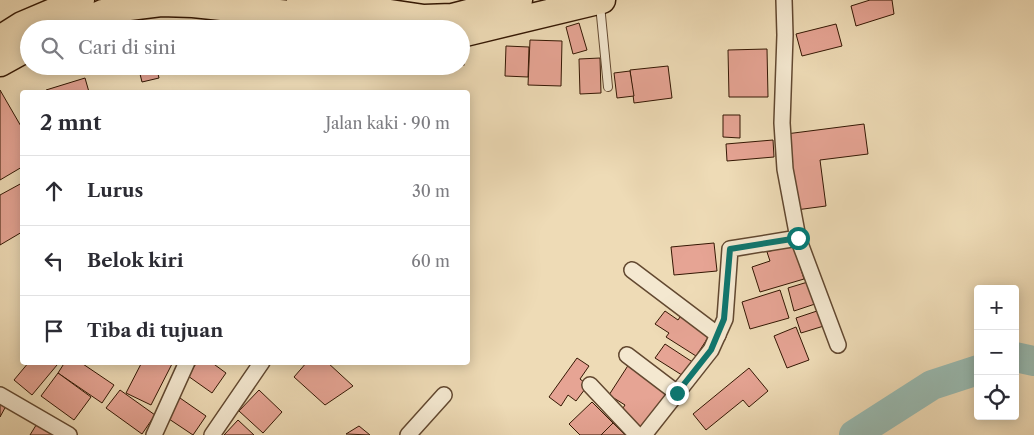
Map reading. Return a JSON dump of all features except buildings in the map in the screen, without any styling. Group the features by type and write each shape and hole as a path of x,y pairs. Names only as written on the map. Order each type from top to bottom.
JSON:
{"highway":[{"path":"34,20 80,0"},
{"path":"300,0 424,18 452,17 489,4 518,0"},
{"path":"470,32 600,0"},
{"path":"87,20 103,13 160,3 193,4 289,14 315,20"},
{"path":"0,39 20,26"},
{"path":"0,63 20,52"}],"street":[{"path":"784,0 785,35 782,123 785,169 798,238 838,345"},
{"path":"644,435 711,350 718,335 724,319 730,249 798,238"},
{"path":"632,270 718,335"},
{"path":"627,355 677,393"},
{"path":"156,434 186,365"},
{"path":"212,435 260,365"},
{"path":"590,385 637,435"},
{"path":"0,395 69,435"},
{"path":"408,435 444,395"}],"lane":[{"path":"600,0 608,87"}],"waterway":[{"path":"1019,358 1034,361"},
{"path":"854,435 932,385 974,371"}],"route":[{"path":"677,393 711,350 724,319 730,249 798,238"}]}
